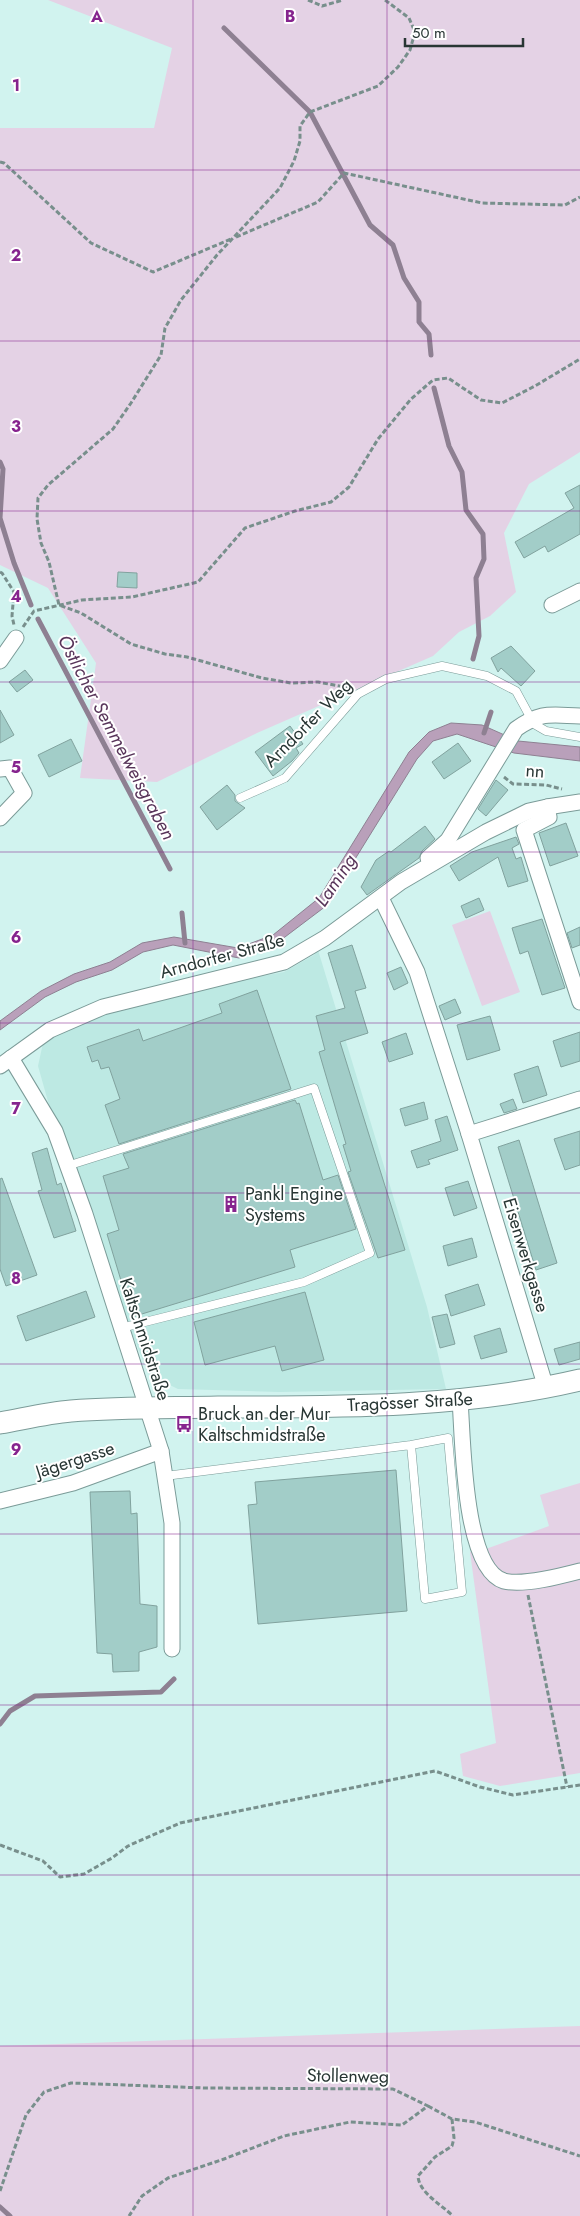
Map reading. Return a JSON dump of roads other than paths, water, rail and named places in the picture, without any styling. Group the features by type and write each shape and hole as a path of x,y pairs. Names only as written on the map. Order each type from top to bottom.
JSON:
{"main road":[{"name":"Tragösser Straße","path":"0,1423 69,1411 148,1407 312,1407 460,1400 546,1388 580,1380"}],"street":[{"path":"552,605 580,591"},
{"path":"0,661 16,638"},
{"path":"401,882 448,840 516,729 531,718 542,714 580,716"},
{"path":"0,768 10,768 24,793 0,818"},
{"name":"Arndorfer Straße","path":"6,1062 50,1030 103,1007 284,962 324,938 401,882 486,832 529,811 547,807 576,796"},
{"path":"547,807 549,817 524,830 580,1002"},
{"name":"Eisenwerkgasse","path":"381,898 416,972 469,1134 546,1388"},
{"name":"Kaltschmidstraße","path":"6,1062 55,1131 85,1214 161,1451 172,1523 172,1649"},
{"path":"469,1134 580,1099"},
{"path":"460,1400 471,1520 481,1558 486,1567 494,1576 503,1580 551,1578 580,1571"},
{"name":"Jägergasse","path":"0,1501 73,1483 161,1451"}],"lane":[{"name":"Arndorfer Weg","path":"240,798 285,778 358,694 386,679 442,666 487,676 516,692 531,718"},
{"path":"531,718 534,724 546,731 580,737"},
{"path":"67,1166 314,1088 370,1253 304,1282 122,1328"},
{"path":"164,1476 411,1446 448,1438 462,1592 425,1598 411,1446"}],"water":[{"name":"Laming","path":"451,723 482,725 518,741 580,747 580,761 514,753 457,734 433,741 417,759 326,906 277,943 239,958 173,945 143,952 112,970 76,982 45,997 0,1030 0,1021 41,991 74,974 110,962 142,943 174,937 238,948 273,935 319,898 409,752 429,732"}],"waterway":[{"path":"224,28 310,112 370,225 393,245 404,278 419,302 419,322 429,334 431,355"},
{"path":"434,388 449,446 462,472 466,510 483,534 484,559 476,578 479,636 473,659"},
{"name":"Östlicher Semmelweisgraben","path":"0,462 3,469 0,518 14,563 31,605"},
{"name":"Östlicher Semmelweisgraben","path":"38,619 170,869"},
{"path":"484,733 491,712"},
{"name":"Östlicher Semmelweisgraben","path":"182,913 185,943"},
{"path":"0,1724 10,1711 35,1696 161,1692 174,1679"},
{"path":"0,2207 10,2216"}],"place":[{"name":"Pankl Engine Systems","path":"231,1204"},
{"name":"Bruck an der Mur Kaltschmidstraße","path":"184,1424"}]}
